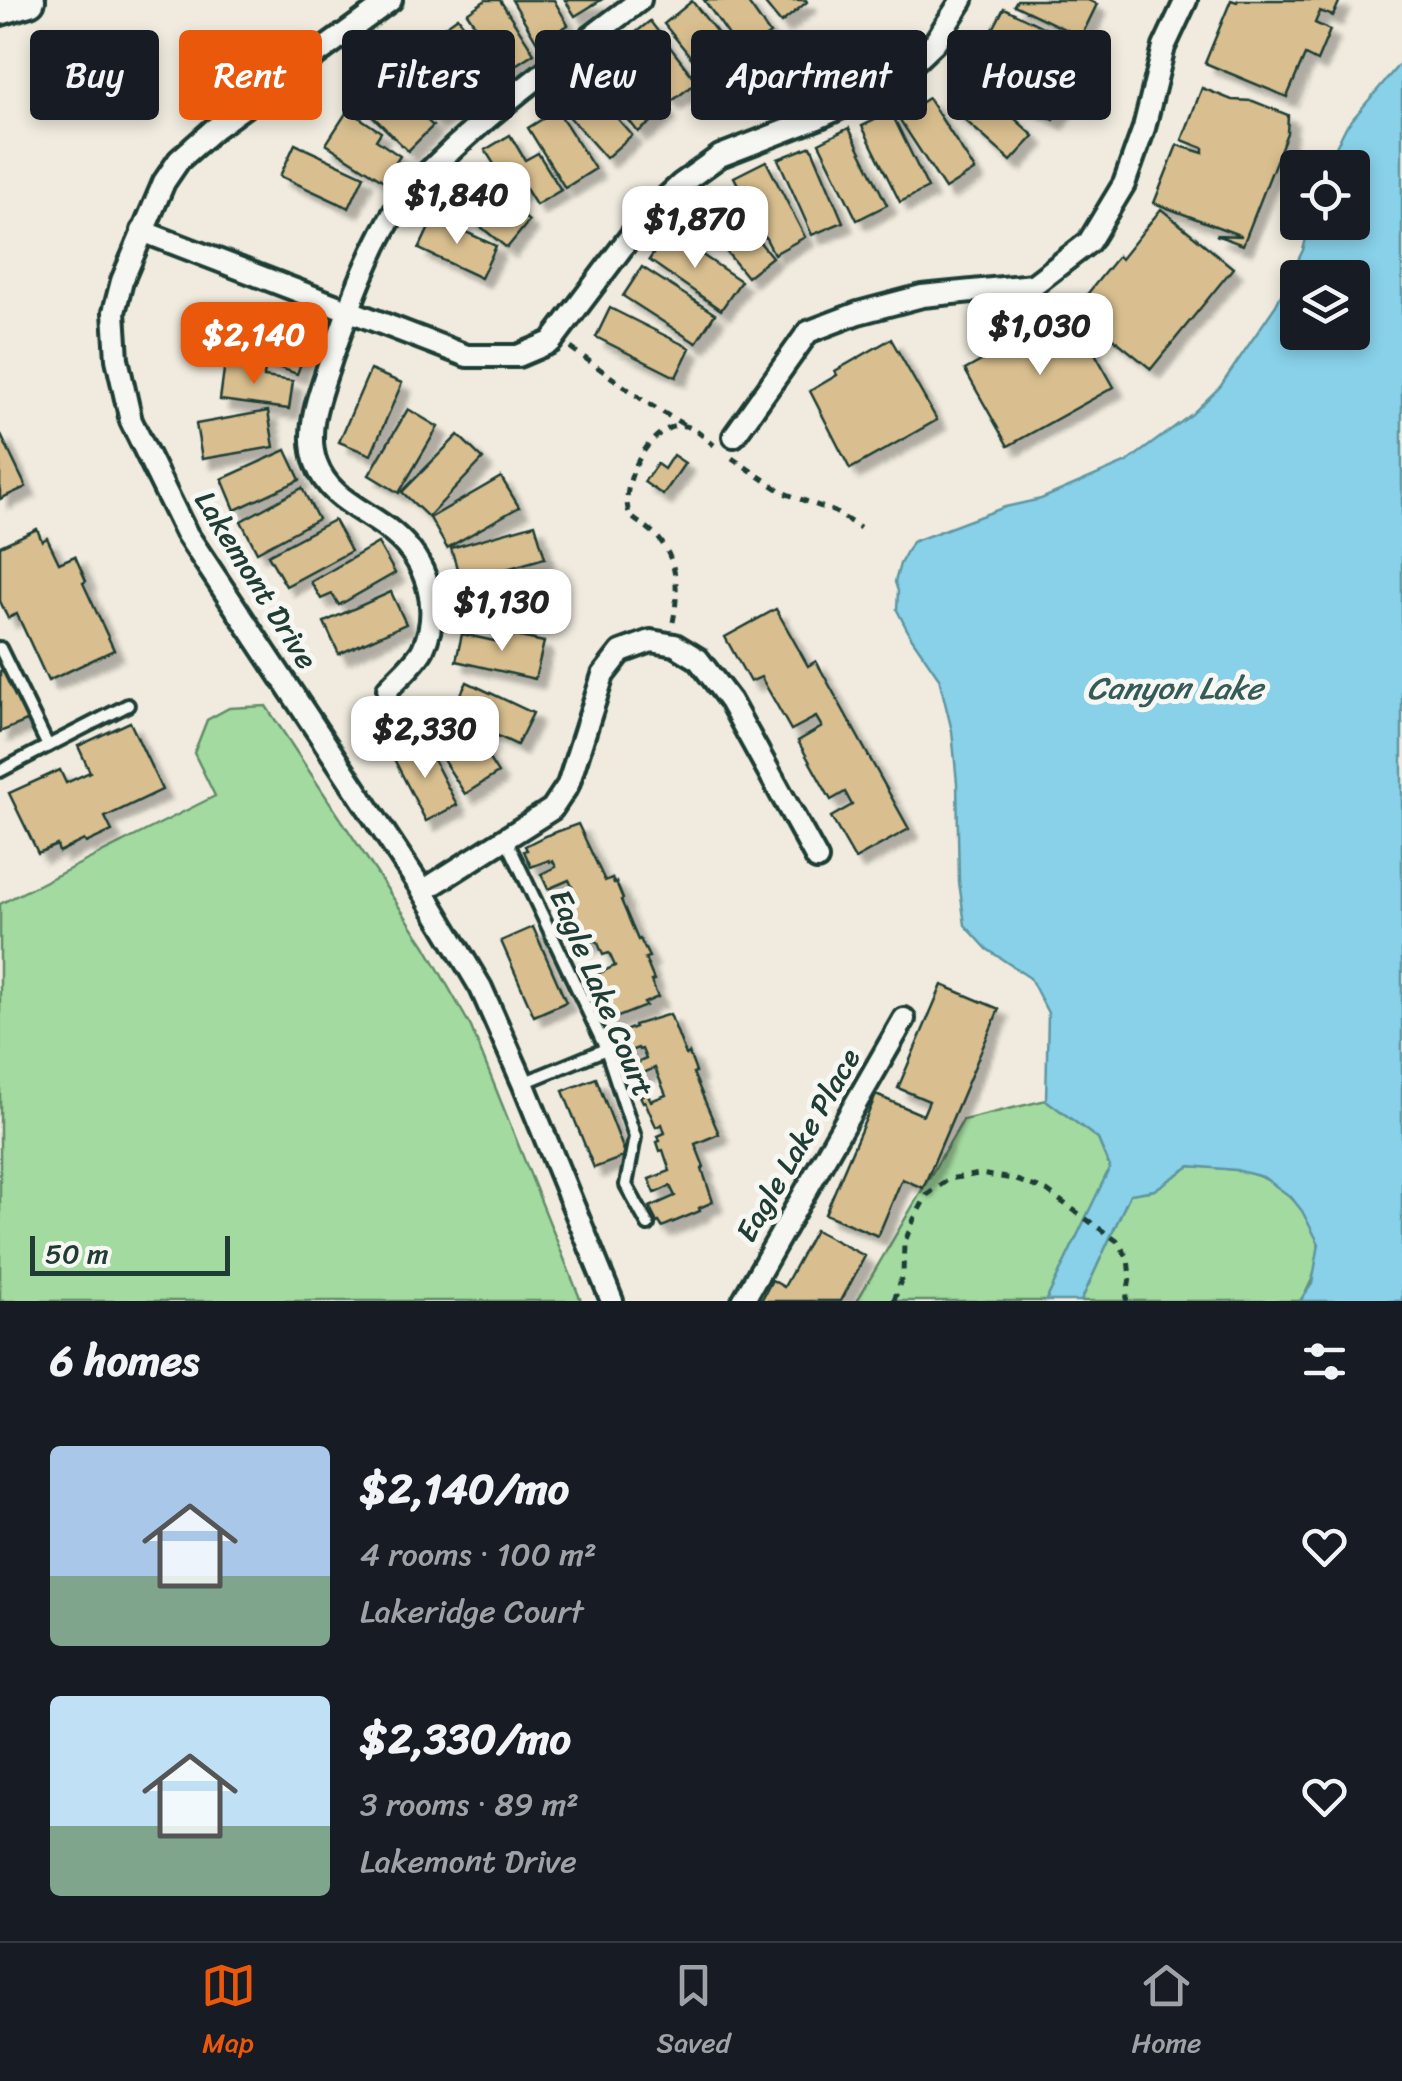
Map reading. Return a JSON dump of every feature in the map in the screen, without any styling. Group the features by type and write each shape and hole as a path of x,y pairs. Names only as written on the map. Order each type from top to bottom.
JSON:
{"main road":[{"path":"0,9 28,0"}],"street":[{"name":"Lakemont Drive","path":"391,0 214,129 179,160 164,182 122,281 114,312 117,358 131,421 186,533 423,891 481,988 612,1301"},
{"path":"388,689 422,650 432,611 425,574 412,553 392,532 352,507 330,486 316,462 312,430 348,309 404,197 474,127 640,0"},
{"path":"142,231 467,356 518,356 551,342 645,217 680,184 720,156 890,85 935,42 962,0"},
{"path":"734,436 808,332 858,313 922,296 1033,285 1088,242 1124,184 1144,128 1164,47 1186,0"},
{"path":"423,891 552,809 568,785 603,675 621,652 651,641 674,645 698,659 730,701 818,859"},
{"name":"Eagle Lake Place","path":"743,1301 904,1019"}],"lane":[{"path":"0,648 48,746"},
{"path":"0,771 128,705"},
{"name":"Eagle Lake Court","path":"506,839 606,1049 635,1137 626,1185 648,1225"},
{"path":"523,1083 606,1049"}],"path":[{"path":"556,336 648,404 689,427 784,493 835,512 860,528"},
{"path":"668,644 676,609 674,568 667,548 631,517 627,506 633,472 649,442 668,428 689,427"},
{"path":"894,1301 904,1274 904,1244 928,1195 949,1179 978,1174 1014,1179 1046,1191 1117,1241 1128,1258 1126,1301"}],"green space":[{"path":"266,706 425,946 471,1027 581,1301 0,1301 0,904 215,796 194,753 207,720 229,708"},
{"path":"1046,1100 1098,1139 1110,1168 1046,1301 857,1301 963,1120"},
{"path":"1190,1166 1253,1174 1296,1203 1310,1221 1319,1248 1315,1272 1300,1301 1081,1301 1130,1194 1154,1190"}],"water":[{"name":"Canyon Lake","path":"1402,61 1402,1301 1300,1301 1312,1284 1319,1244 1291,1197 1263,1177 1190,1166 1154,1190 1130,1194 1081,1301 1046,1301 1110,1167 1098,1139 1046,1100 1048,1013 1030,978 987,949 965,925 959,882 952,731 939,678 897,610 895,582 912,542 1005,507 1041,499 1127,462 1192,414 1220,387 1280,297 1280,350 1370,350 1370,260 1298,260 1306,240 1370,240 1370,150 1334,150 1346,127"}],"building":[{"path":"486,0 500,0 534,53 515,65 515,30 478,30 467,13"},
{"path":"512,0 554,0 568,25 560,30 535,30 535,39"},
{"path":"565,0 601,0 575,16"},
{"path":"704,0 746,0 767,30 725,30"},
{"path":"762,0 806,0 807,2 781,23"},
{"path":"1017,0 1088,0 1097,4 1084,30 1066,30 1014,5"},
{"path":"1231,0 1340,0 1333,16 1320,11 1315,23 1330,30 1317,61 1305,55 1287,97 1205,63"},
{"path":"692,1 715,30 691,30 691,57 664,24"},
{"path":"1004,8 1049,30 993,30"},
{"path":"458,17 467,30 440,30"},
{"path":"650,21 657,30 639,30"},
{"path":"671,48 691,74 691,87 672,101"},
{"path":"1202,88 1288,115 1287,133 1243,245 1216,235 1242,236 1154,203 1177,145 1203,153 1203,148 1182,140"},
{"path":"927,99 975,170 945,189 900,120 927,120"},
{"path":"342,119 363,120 381,132 376,140 400,156 384,181 326,144"},
{"path":"376,120 427,120 433,126 408,151"},
{"path":"541,120 563,120 595,169 565,188 528,128"},
{"path":"572,120 619,120 632,135 606,158"},
{"path":"629,120 654,120 638,132"},
{"path":"874,120 895,120 928,188 900,202 862,126"},
{"path":"965,120 1016,120 1034,136 1011,161"},
{"path":"849,128 887,205 857,220 819,143"},
{"path":"510,135 525,160 538,153 561,190 536,205 525,187 513,194 485,150"},
{"path":"295,144 364,176 349,208 280,176"},
{"path":"811,146 843,222 812,235 778,159"},
{"path":"766,161 805,237 774,254 734,177"},
{"path":"470,174 529,221 507,248 449,201"},
{"path":"717,190 772,257 747,277 693,211"},
{"path":"1161,209 1233,268 1151,369 1076,308"},
{"path":"434,217 496,246 481,278 419,249"},
{"path":"668,232 741,281 721,310 649,260"},
{"path":"642,267 715,314 696,343 623,296"},
{"path":"610,308 690,348 676,377 596,337"},
{"path":"1071,311 1114,387 1008,446 965,370"},
{"path":"242,316 310,340 297,374 230,350"},
{"path":"891,339 937,420 850,469 810,391 837,375 835,371"},
{"path":"225,362 265,367 264,377 293,381 289,409 220,400"},
{"path":"370,370 402,383 371,455 339,442"},
{"path":"408,409 438,427 399,493 369,475"},
{"path":"268,411 274,447 202,459 196,424"},
{"path":"0,433 26,487 0,499"},
{"path":"458,435 483,459 428,517 402,492"},
{"path":"286,450 300,480 235,510 222,479"},
{"path":"673,455 685,463 663,495 644,482 657,464 664,469"},
{"path":"501,477 519,507 447,548 430,518"},
{"path":"302,488 318,519 257,552 241,521"},
{"path":"334,520 351,551 286,586 268,555"},
{"path":"535,524 545,558 461,582 451,548"},
{"path":"37,529 42,541 47,538 59,563 75,556 114,650 48,681 17,614 8,618 0,601 0,546"},
{"path":"378,543 395,573 339,605 332,594 321,599 311,582"},
{"path":"462,585 549,586 548,622 461,620"},
{"path":"391,592 406,624 339,654 324,622"},
{"path":"776,609 808,666 816,661 909,829 855,859 831,817 852,805 845,792 831,800 798,741 822,727 816,717 791,730 761,677 750,682 725,637"},
{"path":"501,633 544,642 535,679 456,661 462,634 499,642"},
{"path":"5,669 27,721 0,732 0,671"},
{"path":"467,682 533,713 517,745 451,714"},
{"path":"447,715 466,746 476,739 498,773 465,794 424,730"},
{"path":"130,722 162,790 105,817 112,831 59,852 57,845 38,853 9,793 60,770 66,783 90,772 78,746"},
{"path":"424,741 457,805 426,821 393,757"},
{"path":"578,824 605,881 612,878 616,882 638,940 649,957 645,958 658,997 608,1021 598,1003 602,1001 599,994 603,993 595,975 615,966 609,953 603,955 594,940 579,946 571,926 578,923 576,918 569,921 561,906 561,901 576,895 569,880 548,889 541,874 556,867 553,861 531,867 524,851 525,846 545,836"},
{"path":"533,927 566,1002 534,1016 501,941"},
{"path":"942,985 999,1009 923,1188 902,1179 878,1236 825,1214 876,1095 923,1115 929,1101 898,1088"},
{"path":"670,1014 719,1134 695,1144 713,1202 662,1227 650,1207 675,1196 670,1186 655,1193 649,1179 670,1171 657,1142 658,1136 665,1133 662,1124 656,1127 640,1096 647,1093 651,1101 666,1095 655,1068 636,1076 632,1065 646,1059 642,1049 619,1055 613,1040 614,1035 634,1025"},
{"path":"596,1078 626,1156 594,1168 563,1091"},
{"path":"815,1230 865,1256 841,1301 761,1301 772,1280 784,1287"}]}
